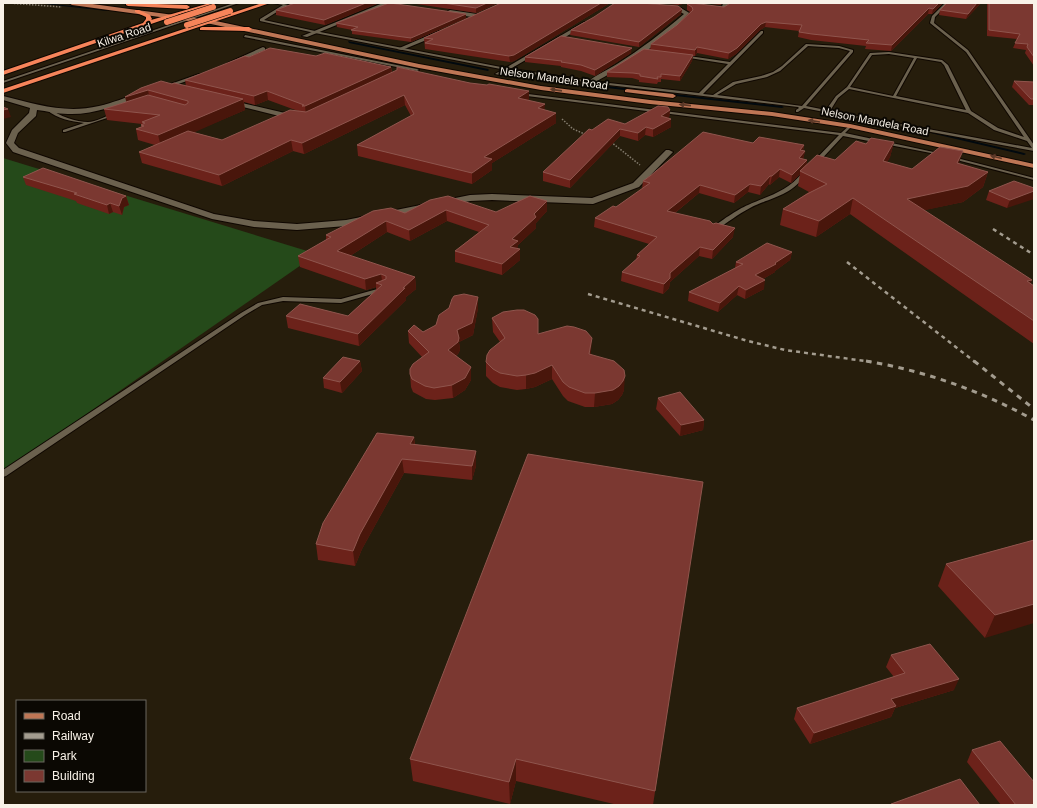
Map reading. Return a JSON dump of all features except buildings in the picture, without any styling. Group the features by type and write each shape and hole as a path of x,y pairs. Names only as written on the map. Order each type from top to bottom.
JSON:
{"highway":[{"name":"Kilwa Road","path":"3,77 214,5 225,3"},
{"name":"Kilwa Road","path":"3,87 252,3"},
{"path":"3,92 188,25 211,22 267,3"},
{"path":"128,4 190,7 214,5"},
{"path":"3,73 181,12 214,5"},
{"path":"188,25 229,28 249,26 245,15 248,9"},
{"path":"137,11 148,16 149,19 145,24"}],"main road":[{"name":"Nelson Mandela Road","path":"72,3 172,16 188,25 211,22 249,26 498,74 826,113 924,132 1034,159"},
{"name":"Nelson Mandela Road","path":"116,3 221,19 418,68 541,88 650,102 772,114 850,126 1034,166"}],"street":[{"path":"305,36 389,3 397,4"},
{"path":"704,7 724,9 726,3"},
{"path":"679,10 687,5"},
{"path":"589,84 619,66 688,14 679,10 660,7"},
{"path":"440,11 479,15 464,21"},
{"path":"498,74 591,20"},
{"path":"400,49 443,31"},
{"path":"560,37 574,40"},
{"path":"225,65 263,49"},
{"path":"632,50 640,51"},
{"path":"3,98 34,107 73,112 85,111 110,106 206,73"},
{"path":"166,87 181,90"},
{"path":"218,99 281,115 303,118"},
{"path":"34,107 33,114 15,132 10,143 16,150 212,216 254,224 297,226 346,223 470,198 499,197 593,201 636,185 669,152"}],"lane":[{"path":"3,82 188,25 200,15 237,3"},
{"path":"275,3 288,4 261,20 400,49 589,84 700,94 800,109 852,51 839,47 807,45 785,66 774,73 731,84 714,96"},
{"path":"947,3 933,17 932,24 967,51 1034,149"},
{"path":"700,94 730,62 762,32"},
{"path":"640,51 647,52"},
{"path":"969,112 946,64 938,60 889,53 871,54 848,88 837,97 826,113 1034,149"},
{"path":"678,56 730,62"},
{"path":"894,97 916,57"},
{"path":"418,68 415,73 420,75"},
{"path":"848,88 969,112 996,129 1028,140"},
{"path":"514,93 842,134 947,156 1034,179"},
{"path":"48,109 52,114 90,123"},
{"path":"65,131 118,114"},
{"path":"274,118 281,115"},
{"path":"812,166 850,126"},
{"path":"712,230 748,207 780,194 798,182 807,171"},
{"path":"3,474 260,304 283,299 341,302 383,289"}],"path":[{"path":"562,118 568,127 591,136"},
{"path":"608,141 620,147 648,172"}],"green space":[{"path":"3,158 317,254 3,472"}],"waterway":[{"path":"37,3 107,10"},
{"path":"349,42 488,70"},
{"path":"502,72 576,83"},
{"path":"590,85 633,90"},
{"path":"667,94 782,107"},
{"path":"829,114 860,119"},
{"path":"923,130 1024,154"}],"railway":[{"path":"993,229 1034,255"},
{"path":"847,262 975,362"},
{"path":"588,294 748,341 785,350 870,362"},
{"path":"974,361 1034,409"},
{"path":"870,362 910,370 953,383 994,400 1034,420"}]}
